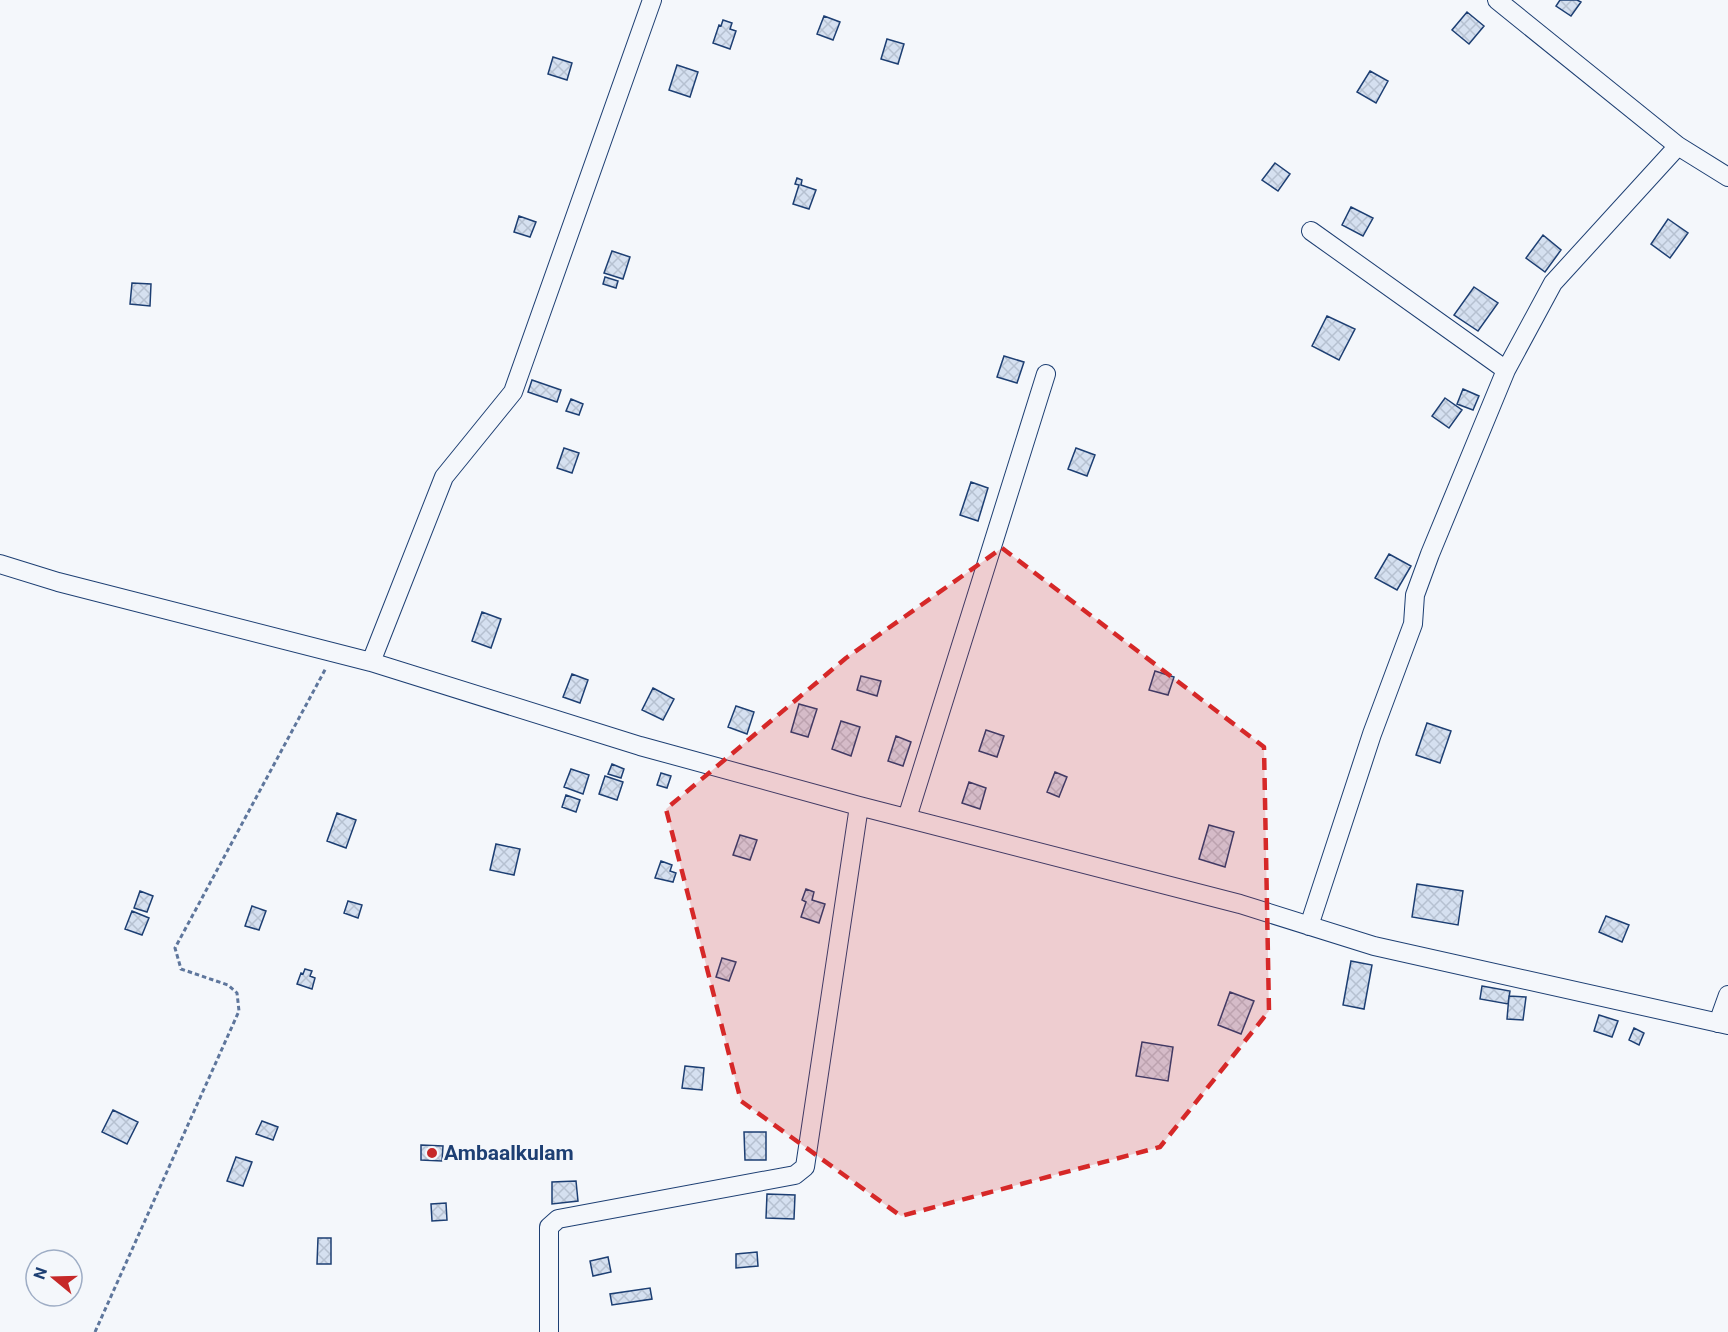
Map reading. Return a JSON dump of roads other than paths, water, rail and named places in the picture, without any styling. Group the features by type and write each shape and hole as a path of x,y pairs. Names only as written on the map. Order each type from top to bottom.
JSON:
{"street":[{"path":"371,662 444,477 513,392 652,0"},
{"path":"1497,0 1678,146 1728,177"},
{"path":"1309,926 1372,734 1413,624 1415,595 1506,370 1553,283 1678,146"},
{"path":"1311,231 1506,370"},
{"path":"906,818 1046,374"},
{"path":"0,564 58,582 371,662 640,746 859,806 1239,904 1374,946 1723,1024 1728,995"},
{"path":"549,1332 549,1227 558,1219 795,1175 805,1167 859,806"}],"place":[{"name":"Ambaalkulam","path":"432,1153"}]}
